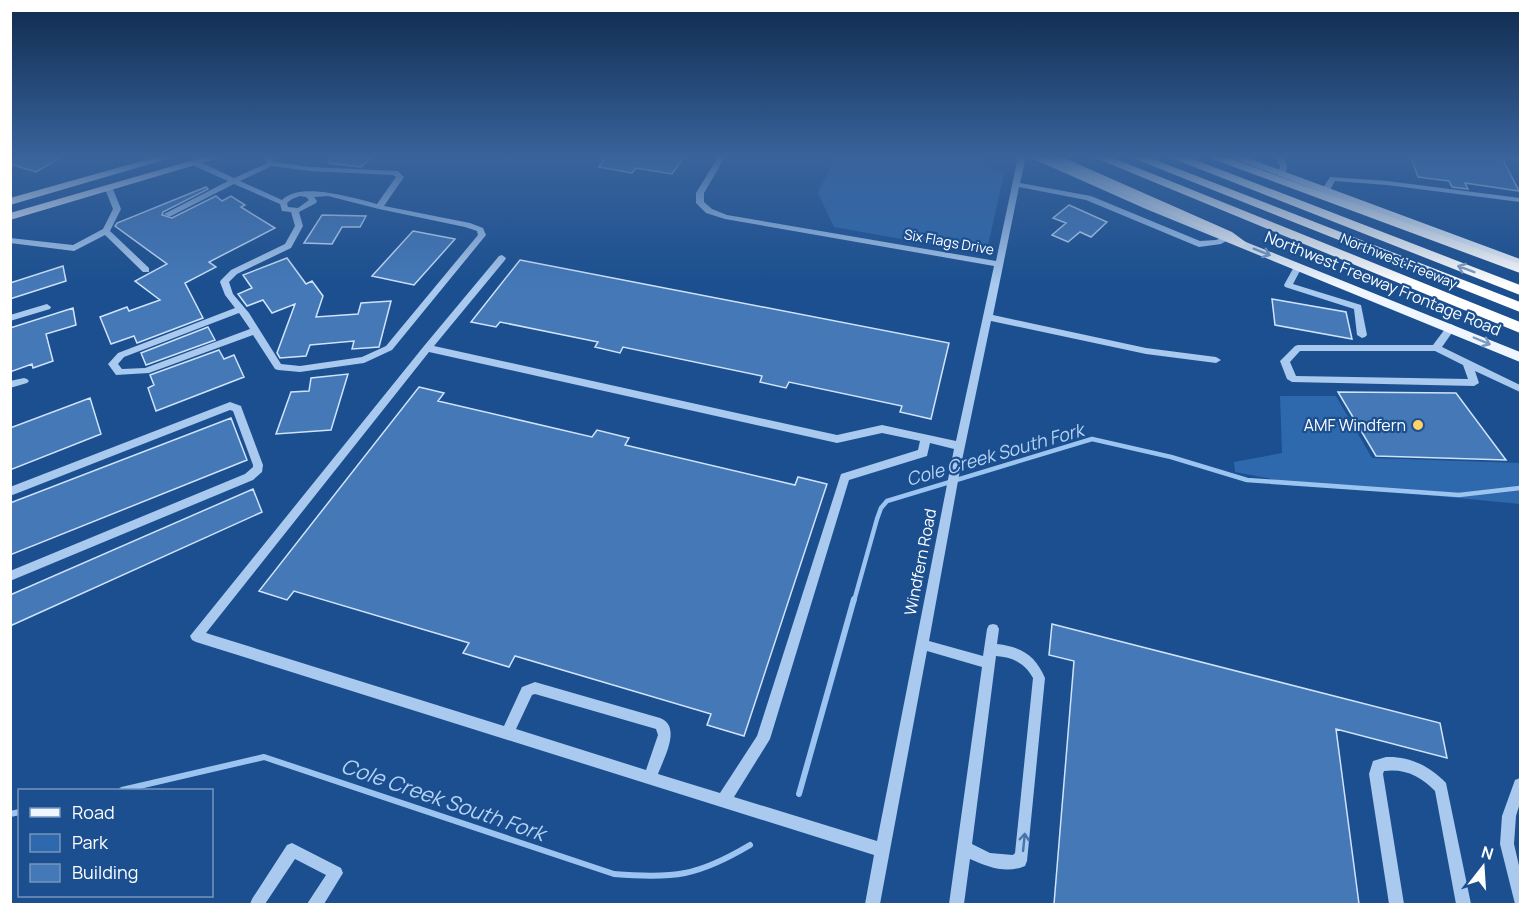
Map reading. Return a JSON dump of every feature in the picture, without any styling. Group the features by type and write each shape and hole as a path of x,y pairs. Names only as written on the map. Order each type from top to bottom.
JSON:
{"highway":[{"path":"1147,200 1227,235 1233,240"},
{"name":"Northwest Freeway","path":"1204,200 1521,328"},
{"path":"1246,200 1521,307"},
{"name":"Northwest Freeway","path":"1286,200 1521,290"},
{"path":"1330,200 1521,269"}],"main road":[{"path":"10,217 71,200"},
{"name":"Northwest Freeway Frontage Road","path":"1136,200 1521,357"},
{"path":"1349,200 1521,263"}],"street":[{"path":"10,240 74,248 106,231 117,209 113,200"},
{"path":"168,214 198,200"},
{"path":"276,200 283,203 285,209 296,211 312,204 314,200"},
{"path":"283,203 288,200"},
{"path":"296,211 299,226 288,246 234,272 224,282 229,295 278,367 300,369 364,360 389,348 482,235 480,230 467,225 350,200"},
{"path":"379,207 384,200"},
{"name":"Six Flags Drive","path":"700,200 700,203 709,211 725,217 1000,264"},
{"name":"Windfern Road","path":"872,904 951,487 1013,200"},
{"path":"1092,200 1199,244 1233,240"},
{"path":"106,231 146,270"},
{"path":"502,258 196,636 882,850"},
{"path":"1298,267 1288,285 1358,307 1362,335"},
{"path":"10,318 47,307"},
{"path":"240,309 122,355 113,364 119,374 146,371 254,331"},
{"path":"988,317 1146,351 1216,360"},
{"path":"1436,348 1450,327"},
{"path":"427,348 837,440 882,429 960,446"},
{"path":"1467,363 1474,383 1292,379 1285,362 1298,348 1436,348 1521,388"},
{"path":"10,385 24,381"},
{"path":"10,492 230,406 237,410 258,465 258,469 249,477 10,576"},
{"path":"723,801 763,739 844,477 923,453 926,439"},
{"path":"960,904 964,846 993,629"},
{"path":"921,644 989,656 1009,651 1033,665 1040,678 1020,861 1006,862 979,856 964,846"},
{"path":"507,733 527,691 535,688 660,724 665,735 650,778"},
{"path":"1396,904 1376,774 1378,766 1387,763 1415,770 1428,777 1440,788 1464,904"},
{"path":"1521,784 1507,824 1507,844 1521,899"},
{"path":"257,904 292,850 336,873 315,904"}],"green space":[{"path":"821,200 998,200 986,254 834,227"},
{"path":"1280,396 1336,396 1372,458 1520,463 1520,504 1282,481 1235,472 1234,462 1282,453"}],"building":[{"path":"175,200 187,200 163,212 162,215 172,218 209,200 237,200 245,205 241,207 275,228 209,262 216,267 185,283 203,318 137,343 134,336 111,344 100,317 127,307 129,311 160,300 135,281 167,264 115,226 117,223"},
{"path":"1069,205 1107,222 1091,237 1080,232 1068,242 1052,235 1066,223 1053,218"},
{"path":"322,215 366,216 360,227 342,227 332,244 304,243"},
{"path":"413,231 455,239 414,285 372,276"},
{"path":"287,258 306,284 312,281 323,296 316,317 358,314 361,303 391,301 379,347 352,349 354,341 310,345 306,356 280,358 277,353 295,304 272,313 263,300 247,306 238,294 252,288 243,275"},
{"path":"520,260 949,343 931,419 900,412 902,406 789,382 786,388 760,382 762,376 623,347 620,353 595,347 598,342 500,322 496,327 471,322"},
{"path":"63,266 66,281 10,299 10,283"},
{"path":"1272,299 1346,312 1352,339 1275,325"},
{"path":"73,308 76,325 46,334 53,361 33,368 32,364 10,372 10,328"},
{"path":"208,327 215,340 146,365 141,353"},
{"path":"219,350 224,359 234,355 244,377 156,411 148,388 154,385 150,375"},
{"path":"348,374 331,430 276,434 291,392 309,391 311,378"},
{"path":"419,387 444,393 438,401 592,437 597,430 629,438 625,445 795,485 798,477 827,484 744,736 707,725 711,714 515,656 509,667 463,653 469,643 294,591 287,600 259,591"},
{"name":"AMF Windfern","path":"1338,392 1456,393 1506,460 1376,456"},
{"path":"90,398 101,434 10,470 10,428"},
{"path":"231,418 247,460 10,555 10,503"},
{"path":"253,489 262,512 10,626 10,595"},
{"path":"1052,624 1440,723 1447,758 1336,729 1359,904 1054,904 1074,661 1049,655"}],"waterway":[{"name":"Cole Creek South Fork","path":"854,601 877,519 881,508 887,501 1092,439 1171,457 1247,480 1459,495 1520,488"},
{"name":"Cole Creek South Fork","path":"799,794 854,599"},
{"name":"Cole Creek South Fork","path":"126,789 264,757 614,874 653,876 685,873 715,863 750,845"},
{"name":"Cole Creek South Fork","path":"10,814 18,812"}],"place":[{"name":"AMF Windfern","path":"1418,425"}]}
